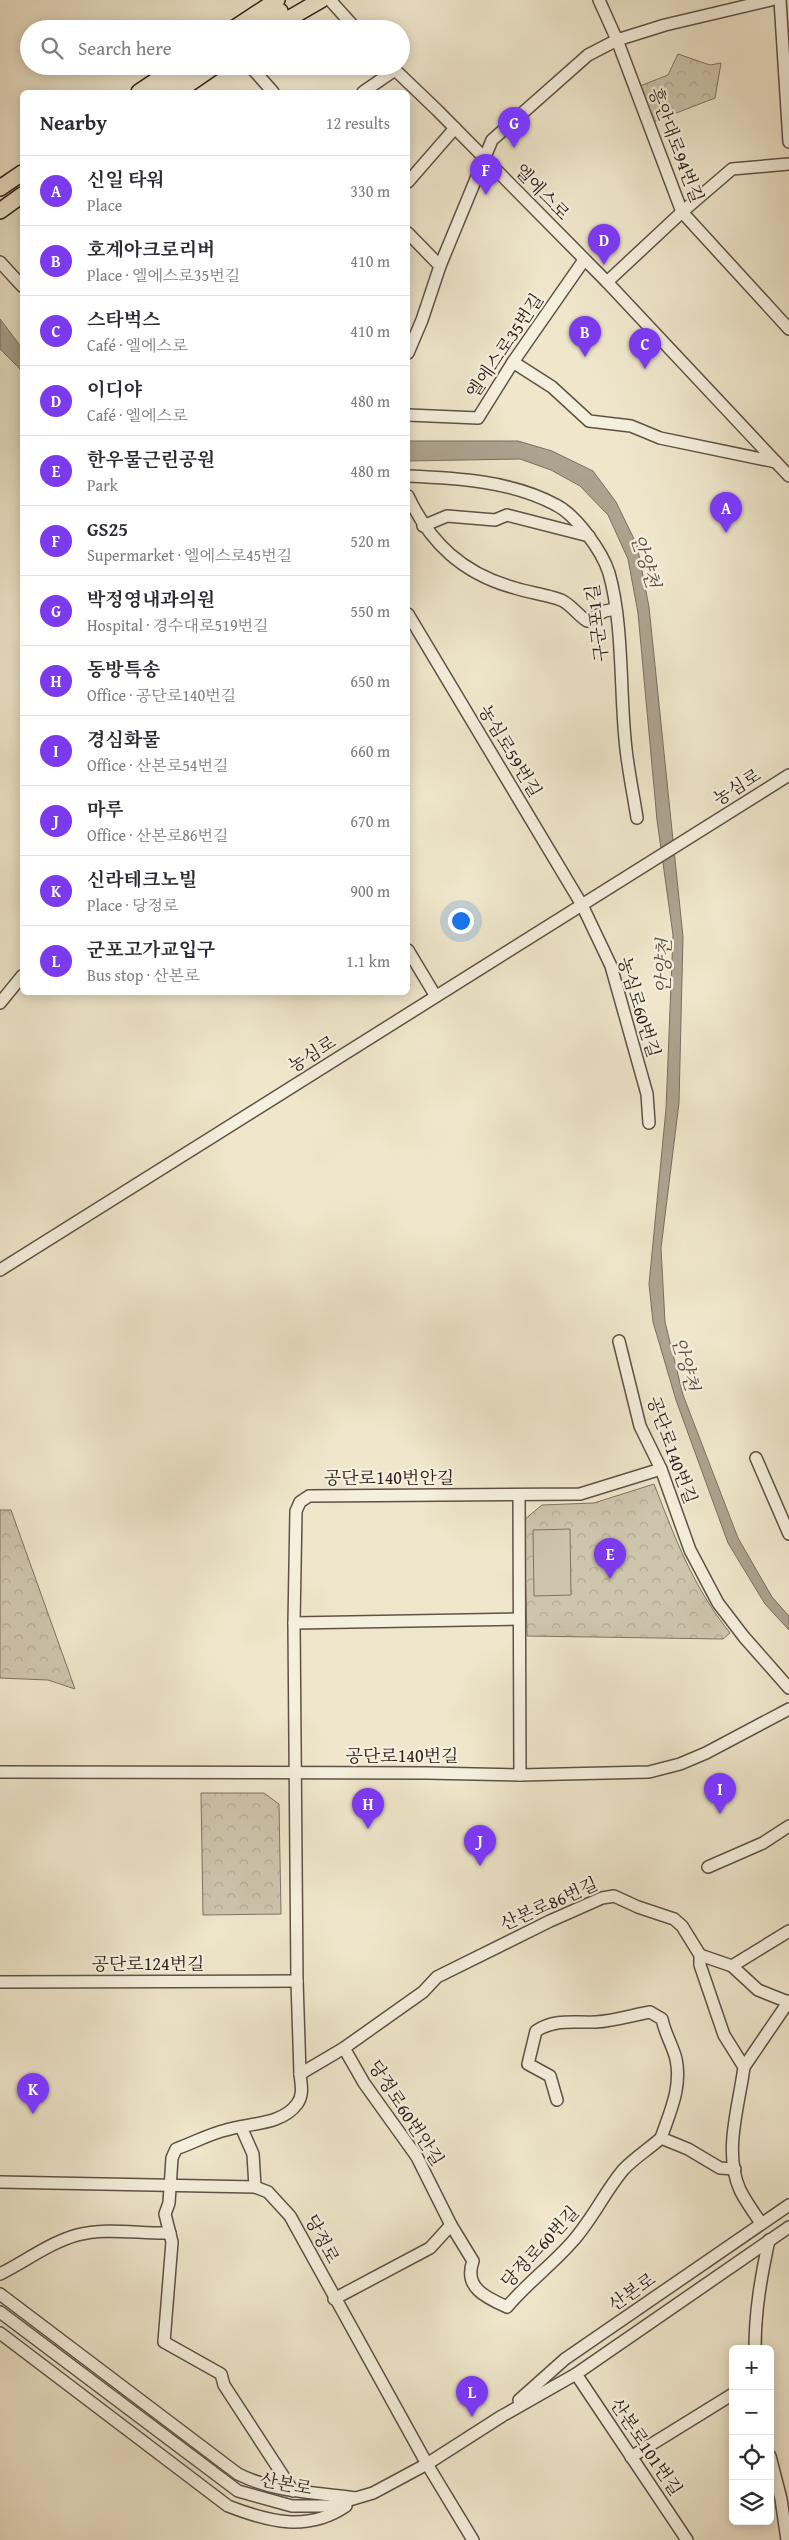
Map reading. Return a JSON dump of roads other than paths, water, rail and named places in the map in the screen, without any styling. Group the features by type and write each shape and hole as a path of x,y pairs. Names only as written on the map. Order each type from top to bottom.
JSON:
{"main road":[{"path":"247,20 278,0"},
{"path":"267,20 300,0"},
{"path":"287,20 321,0"},
{"path":"143,90 173,75"},
{"path":"160,90 179,75"},
{"path":"180,90 202,75"},
{"path":"0,188 20,174"},
{"path":"0,211 20,196"}],"street":[{"path":"330,0 348,20"},
{"name":"흥안대로94번길","path":"599,0 618,40 682,212 789,329"},
{"path":"410,348 422,320 440,266 492,140 588,55 618,40 665,26 771,0"},
{"path":"780,0 789,142"},
{"path":"258,75 270,90"},
{"path":"366,90 384,75"},
{"name":"엘에스로","path":"400,75 607,282 789,476"},
{"path":"410,180 455,128"},
{"path":"607,282 682,212 732,169 789,164"},
{"path":"410,235 440,266"},
{"name":"엘에스로35번길","path":"410,415 478,418 513,362 584,260"},
{"path":"0,262 20,284"},
{"path":"513,362 552,387 589,421 631,426 660,438 776,462"},
{"name":"구군포1길","path":"410,476 474,481 518,488 557,505 589,536 608,571 615,609 625,742 637,818"},
{"path":"410,500 423,526 443,549 477,574 512,588 563,601 587,621 605,611 615,609"},
{"path":"423,526 447,516 495,520 507,515 589,536"},
{"name":"농심로59번길","path":"410,617 582,905"},
{"name":"농심로","path":"0,1270 435,995 789,775"},
{"name":"농심로60번길","path":"582,905 611,966 647,1094 649,1123"},
{"path":"410,953 435,995"},
{"path":"0,1003 20,978"},
{"name":"공단로140번길","path":"619,1341 640,1426 660,1469 690,1550 718,1602 744,1637 789,1688"},
{"path":"756,1458 789,1534"},
{"name":"공단로140번안길","path":"170,2185 172,2158 176,2149 202,2138 274,2119 297,2104 302,2095 297,1981 294,1624 296,1511 300,1502 309,1496 580,1494 660,1469"},
{"path":"519,1494 520,1775"},
{"path":"294,1624 518,1619"},
{"name":"공단로140번길","path":"0,1772 520,1775 649,1772 668,1768 706,1754 789,1709"},
{"path":"708,1867 763,1843 789,1826"},
{"name":"산본로86번길","path":"300,2074 344,2048 423,1992 437,1978 541,1925 602,1898 614,1896 638,1908 674,1919 682,1926 700,1955 700,1965 724,2035 744,2067"},
{"path":"732,1966 789,1931"},
{"path":"700,1955 732,1966 758,1990 788,2002 744,2067 733,2133 732,2158 740,2190 761,2224"},
{"name":"공단로124번길","path":"0,1982 297,1981"},
{"path":"557,2100 550,2076 528,2064 536,2031 546,2024 572,2020 596,2022 650,2012 662,2019 665,2036 676,2058 678,2075 678,2086 661,2138 688,2149 720,2168 735,2169"},
{"name":"당정로60번안길","path":"344,2048 364,2083 416,2157 451,2225"},
{"path":"0,2182 256,2187 253,2154 241,2127"},
{"name":"당정로60번길","path":"451,2225 473,2262 470,2271 473,2283 482,2295 507,2307 525,2285 572,2243 592,2218 604,2195 625,2168 661,2138"},
{"path":"170,2185 169,2203 165,2214 172,2242 164,2342 221,2374 224,2385 294,2491"},
{"name":"당정로","path":"256,2187 268,2192 290,2216 334,2299 427,2464 473,2540"},
{"name":"산본로","path":"502,2416 565,2359 789,2206"},
{"path":"334,2299 430,2248 451,2225"},
{"name":"산본로","path":"0,2312 102,2391 238,2491 292,2506 313,2508 342,2504 373,2493 427,2464 502,2416 576,2374 789,2227"},
{"path":"0,2274 51,2245 77,2235 99,2232 170,2233"},
{"path":"755,2345 755,2316 759,2284 770,2240"},
{"path":"0,2294 238,2474 260,2485 357,2498"},
{"path":"0,2333 228,2506 252,2515 299,2523 331,2516 357,2498"},
{"name":"산본로101번길","path":"576,2374 687,2540"},
{"path":"631,2457 729,2396"},
{"path":"774,2473 787,2540"}],"place":[{"name":"박정영내과의원","path":"514,148"},
{"name":"GS25","path":"486,195"},
{"name":"이디야","path":"604,265"},
{"name":"호계아크로리버","path":"585,357"},
{"name":"스타벅스","path":"645,369"},
{"name":"신일 타워","path":"726,533"},
{"name":"한우물근린공원","path":"610,1579"},
{"name":"경심화물","path":"720,1814"},
{"name":"동방특송","path":"368,1829"},
{"name":"마루","path":"480,1866"},
{"name":"신라테크노빌","path":"33,2114"},
{"name":"군포고가교입구","path":"472,2417"}],"water label":[{"name":"안양천","path":"646,561"},
{"name":"안양천","path":"663,966"},
{"name":"안양천","path":"686,1364"}]}
